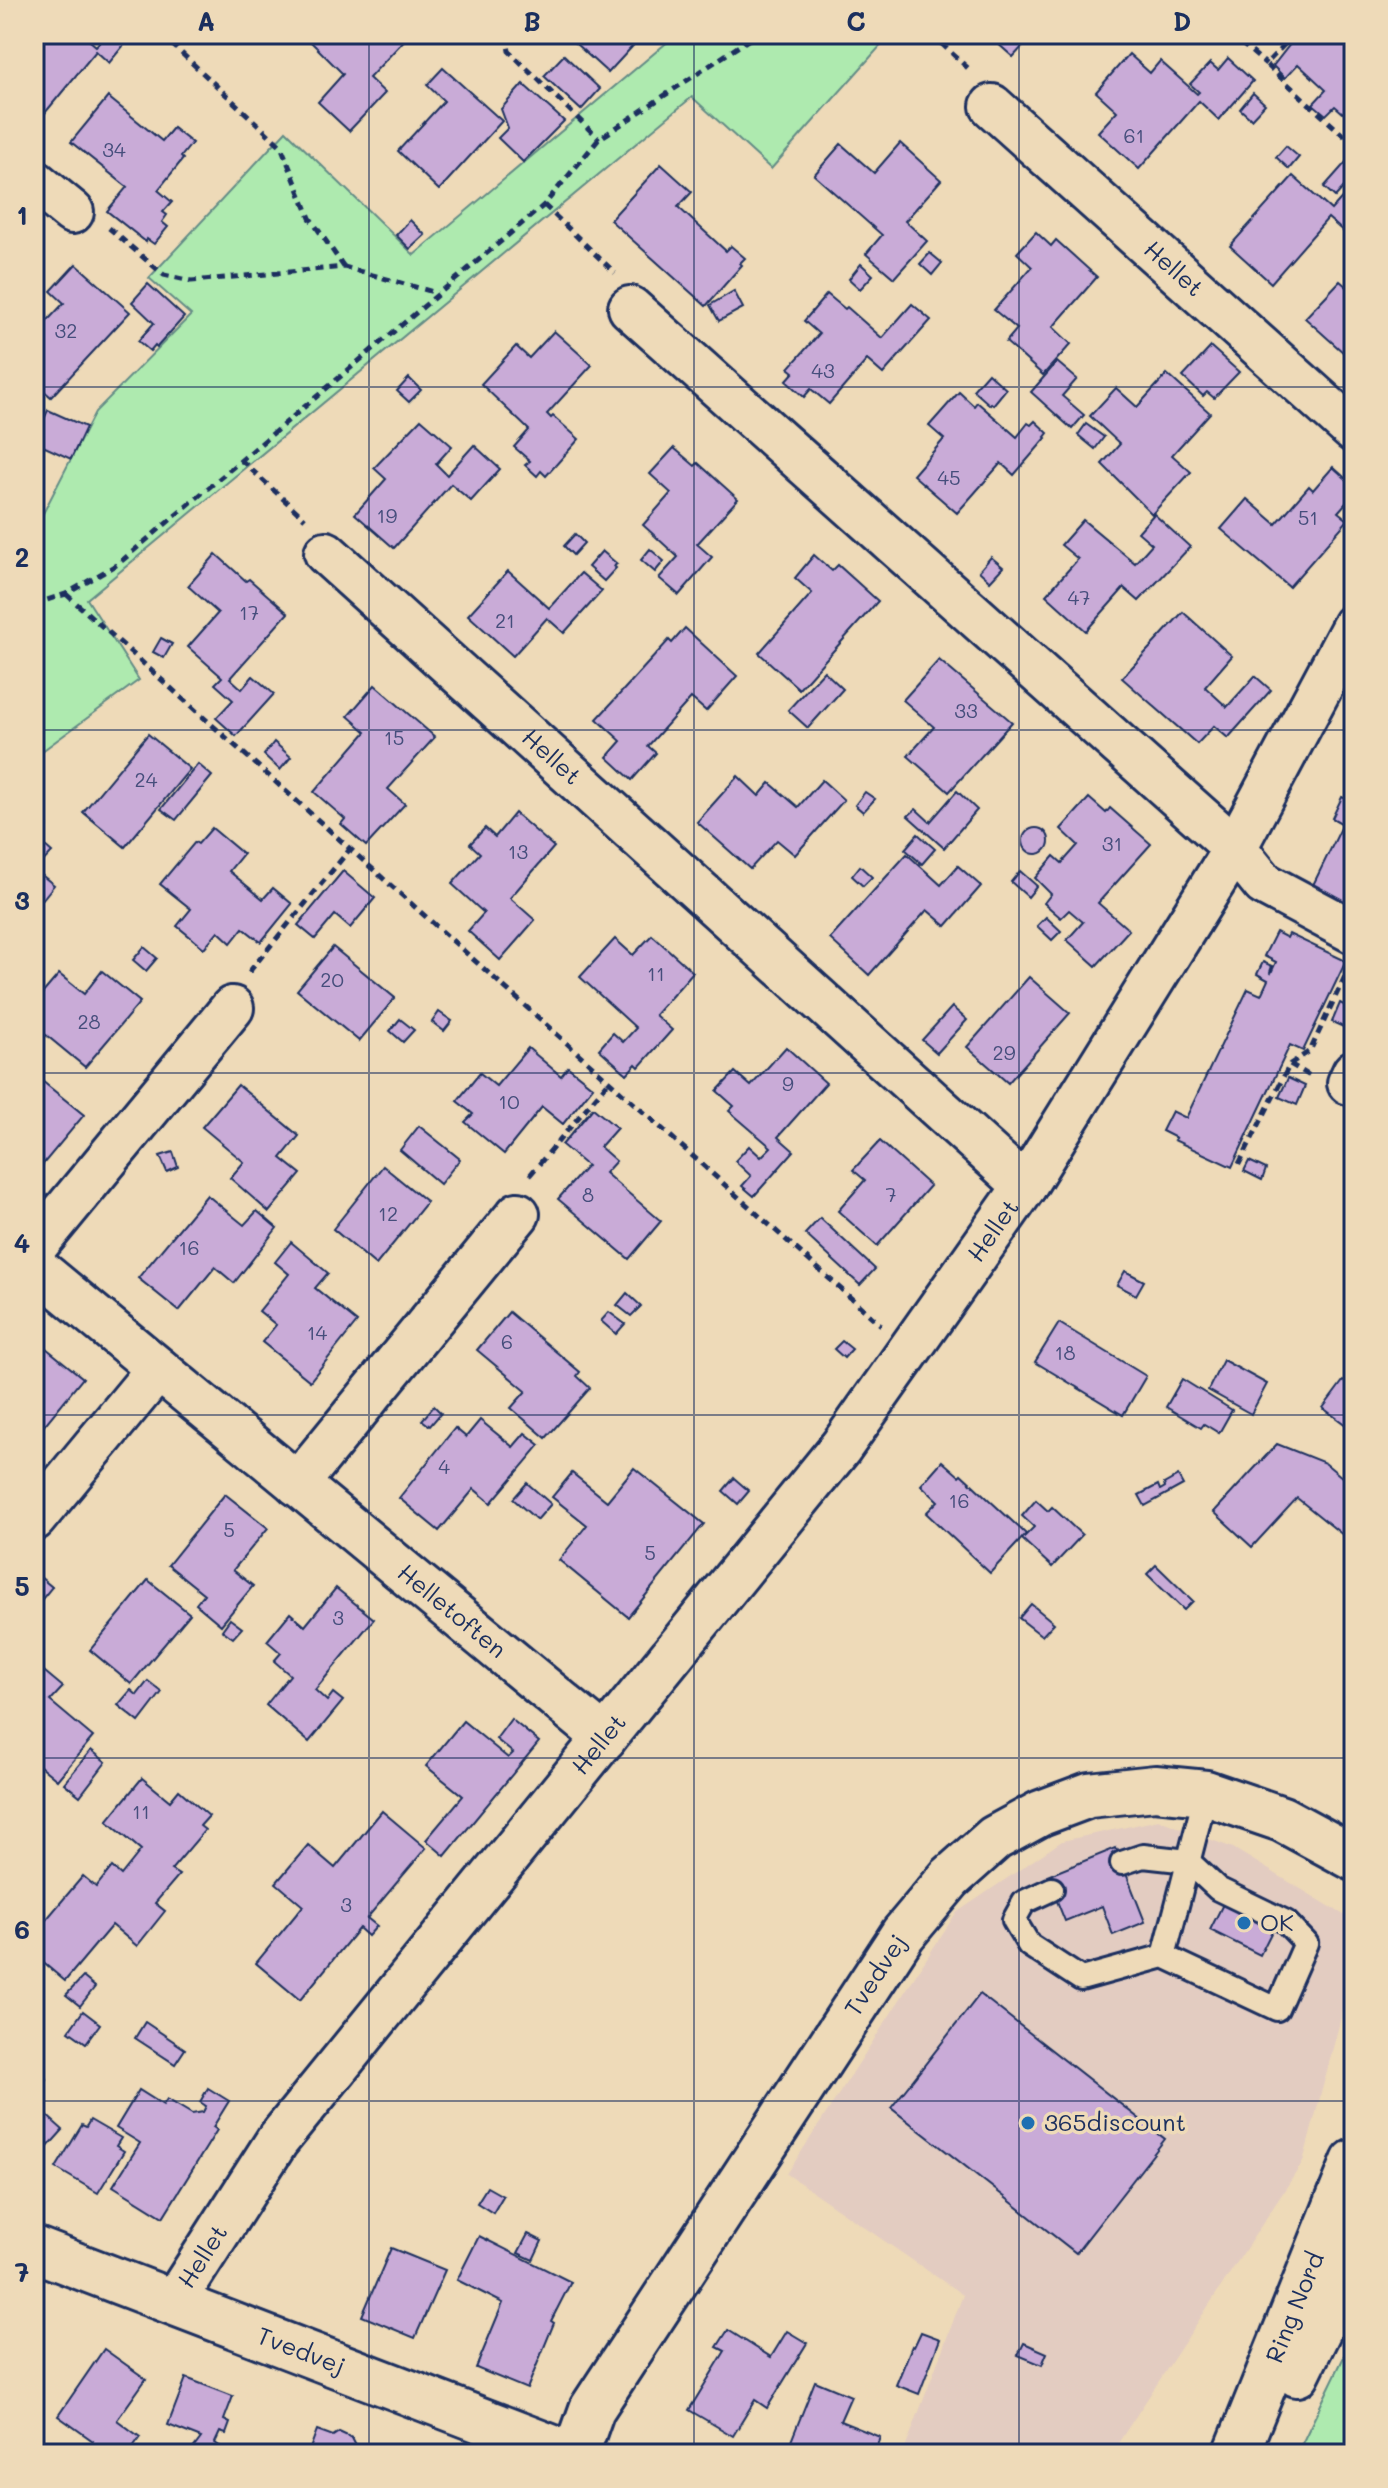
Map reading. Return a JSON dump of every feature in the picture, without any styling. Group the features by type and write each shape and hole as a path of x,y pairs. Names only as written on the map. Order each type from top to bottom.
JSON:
{"street":[{"name":"Hellet","path":"992,106 1354,431"},
{"path":"34,181 72,212"},
{"path":"630,308 1235,848 1264,884 1351,951"},
{"name":"Hellet","path":"326,553 1025,1186"},
{"name":"Hellet","path":"174,2302 277,2141 841,1447 1025,1186 1235,848 1354,625"},
{"path":"34,1248 232,1008"},
{"path":"297,1484 518,1214"},
{"name":"Helletoften","path":"34,1266 605,1738"},
{"path":"34,1519 158,1369"},
{"name":"Tvedvej","path":"576,2454 592,2409 903,1934 950,1878 995,1838 1041,1813 1089,1795 1155,1788 1206,1793 1282,1819 1354,1858"},
{"name":"Ring Nord","path":"1236,2454 1354,2162"},
{"name":"Tvedvej","path":"34,2249 569,2454"},
{"name":"Ring Nord","path":"1258,2454 1354,2258"}],"lane":[{"path":"1164,1956 1206,1793"},
{"path":"1052,1889 1024,1902 1014,1920 1029,1945 1081,1979 1164,1956 1277,2009 1306,1943 1286,1922 1218,1889 1188,1861 1143,1856 1122,1863"}],"path":[{"path":"161,34 281,146 310,218 344,267"},
{"path":"506,34 509,51 599,139"},
{"path":"34,604 66,594 118,564 544,205 599,139 757,34"},
{"path":"931,34 980,80 992,106"},
{"path":"1230,34 1354,145"},
{"path":"1266,64 1294,34"},
{"path":"544,205 628,286 630,308"},
{"path":"72,212 87,209 164,275 191,281 344,267 438,294"},
{"path":"241,460 324,536 326,553"},
{"path":"66,594 909,1350"},
{"path":"232,1008 239,983 350,849"},
{"path":"1239,1164 1290,1064 1310,1051 1351,951"},
{"path":"518,1214 513,1195 609,1081"}],"shaded area":[{"path":"1159,1820 1233,1848 1354,1921 1354,1968 1303,2162 1111,2454 903,2454 963,2295 787,2174 956,1913 1062,1841"}],"green space":[{"path":"677,34 891,34 771,169 692,97 87,599 139,680 34,757 34,531 95,412 191,315 149,278 286,131 414,255"},
{"path":"1354,2336 1354,2434 1344,2454 1297,2454"}],"building":[{"path":"43,34 82,34 96,46 106,34 133,34 109,63 96,51 40,119 34,114 34,45"},
{"path":"316,34 410,34 369,78 385,93 349,131 318,102 343,74 310,41"},
{"path":"565,34 640,34 642,36 608,73"},
{"path":"987,34 1034,34 1013,57"},
{"path":"1298,34 1350,34 1354,37 1354,117 1346,109 1343,113 1335,106 1326,115 1313,104 1326,90 1298,64 1285,78 1273,66"},
{"path":"1129,54 1150,73 1160,61 1197,94 1199,92 1190,84 1210,63 1218,70 1228,58 1253,81 1219,120 1199,101 1139,169 1098,132 1117,111 1096,92"},
{"path":"564,55 600,89 581,110 544,76"},
{"path":"443,68 502,121 439,190 398,151 444,101 427,85"},
{"path":"523,84 564,121 523,162 498,138 508,128 501,109"},
{"path":"1253,93 1265,104 1251,119 1240,109"},
{"path":"108,97 162,141 173,128 192,143 158,190 172,202 163,212 167,215 162,222 168,227 154,244 147,239 146,242 107,211 127,187 71,142"},
{"path":"900,143 941,180 905,221 927,241 894,278 866,254 882,235 814,175 841,144 874,173"},
{"path":"1286,146 1299,157 1289,169 1276,157"},
{"path":"1347,161 1354,168 1354,176 1335,197 1324,187"},
{"path":"661,164 692,192 678,207 726,251 731,246 745,258 706,306 610,220"},
{"path":"1293,176 1331,210 1354,184 1354,221 1344,232 1328,218 1271,283 1230,246"},
{"path":"410,220 425,235 410,249 396,235"},
{"path":"1036,232 1051,246 1056,240 1097,277 1053,327 1071,344 1043,375 1006,342 1017,329 994,310 1032,267 1017,253"},
{"path":"930,253 942,263 932,275 920,264"},
{"path":"76,264 130,312 51,397 34,382 34,335 64,303 51,291"},
{"path":"861,264 873,275 860,289 849,279"},
{"path":"1340,281 1354,293 1354,362 1305,318"},
{"path":"148,284 184,317 150,351 138,341 154,323 132,302"},
{"path":"734,291 743,308 719,321 710,305"},
{"path":"827,294 882,338 912,304 931,320 883,374 867,360 829,404 811,389 804,397 786,381 794,372 789,368 819,334 804,321"},
{"path":"554,331 592,365 547,414 579,439 546,476 541,471 537,476 525,465 530,461 514,447 529,430 481,384 516,346 529,358"},
{"path":"1211,347 1239,372 1214,398 1207,392 1203,396 1183,377"},
{"path":"1057,362 1077,379 1062,396 1084,415 1072,429 1031,392"},
{"path":"988,373 1006,389 993,405 973,390"},
{"path":"1167,374 1210,413 1172,455 1191,472 1152,514 1102,464 1120,444 1090,416 1116,388 1137,407"},
{"path":"409,378 421,390 409,402 397,391"},
{"path":"959,392 974,406 977,402 1017,437 1028,423 1031,425 1035,421 1048,433 1014,475 1001,463 957,513 913,475 944,439 929,426"},
{"path":"48,410 86,427 71,459 34,442"},
{"path":"421,419 452,446 436,464 447,475 474,445 500,469 471,501 451,484 394,548 355,514 386,479 374,468"},
{"path":"1086,424 1104,437 1095,449 1078,435"},
{"path":"674,448 695,466 698,463 738,499 697,544 712,557 679,595 659,578 678,557 643,525 671,493 650,474"},
{"path":"1333,467 1354,486 1354,494 1338,512 1348,520 1289,587 1221,529 1247,499 1276,524 1309,486 1313,490"},
{"path":"1154,514 1190,547 1139,601 1124,588 1086,631 1046,595 1078,559 1061,545 1083,520 1135,563 1152,544 1138,532"},
{"path":"575,534 584,543 573,555 564,546"},
{"path":"650,549 664,561 655,572 641,560"},
{"path":"602,551 617,564 604,581 588,567"},
{"path":"216,554 288,613 230,678 242,689 253,676 274,694 236,736 216,718 233,700 215,684 222,677 188,647 218,613 188,586"},
{"path":"814,555 832,571 838,565 878,601 799,689 759,653 812,593 795,578"},
{"path":"991,557 1003,567 990,581 979,571"},
{"path":"508,571 549,608 581,573 602,591 564,633 547,618 513,656 468,615"},
{"path":"1183,612 1232,656 1205,687 1227,707 1255,676 1271,690 1228,738 1214,726 1197,744 1122,678"},
{"path":"685,628 737,676 706,711 691,698 648,746 656,753 632,780 607,757 621,741 597,719 669,640 672,643"},
{"path":"161,638 172,644 164,658 153,652"},
{"path":"939,660 1012,722 949,792 908,756 934,727 903,700"},
{"path":"824,671 843,689 808,728 788,710"},
{"path":"375,685 435,737 388,789 405,804 366,846 341,824 345,819 314,792 366,732 348,716"},
{"path":"148,734 190,769 125,847 83,812"},
{"path":"274,742 291,757 280,770 264,755"},
{"path":"198,764 212,776 176,820 161,809"},
{"path":"738,776 759,796 770,783 798,807 822,780 844,800 795,855 777,840 750,869 697,822"},
{"path":"957,791 977,810 944,848 908,816 916,809 930,822"},
{"path":"865,792 875,799 863,812 855,805"},
{"path":"1342,797 1354,800 1354,908 1312,887 1343,824 1332,818"},
{"path":"1089,798 1106,813 1110,808 1151,844 1098,903 1129,930 1096,966 1067,940 1083,922 1069,910 1061,918 1044,903 1051,894 1035,878 1054,856 1062,863 1078,845 1061,829"},
{"path":"515,813 554,847 510,898 535,920 500,960 468,931 484,913 452,884 480,853 470,844 485,828 495,837"},
{"path":"34,814 47,826 36,838 52,852 38,867 34,864"},
{"path":"212,828 243,854 229,871 263,899 273,888 292,904 261,942 243,928 231,943 218,931 204,948 177,926 191,909 160,884 195,842 198,844"},
{"path":"1036,828 1045,832 1049,841 1045,850 1036,854 1027,850 1023,841 1027,832"},
{"path":"918,834 935,849 922,864 905,849"},
{"path":"907,854 941,885 958,866 981,886 946,926 927,910 869,975 830,939"},
{"path":"860,866 872,877 863,886 852,876"},
{"path":"34,869 54,885 34,910"},
{"path":"343,871 375,898 350,928 335,915 315,939 298,925"},
{"path":"1020,871 1037,886 1028,897 1011,882"},
{"path":"1046,917 1061,931 1052,940 1037,926"},
{"path":"1276,932 1287,938 1289,934 1346,961 1303,1051 1290,1045 1232,1167 1174,1140 1176,1138 1162,1131 1172,1111 1186,1118 1248,989 1261,995 1268,980 1257,974 1263,962 1272,966 1271,973 1276,962 1264,956"},
{"path":"652,935 693,972 655,1015 672,1030 639,1067 636,1064 627,1074 599,1049 613,1033 623,1042 636,1028 580,977 615,939 633,955"},
{"path":"144,947 157,958 146,971 133,960"},
{"path":"333,947 395,998 359,1041 297,990"},
{"path":"102,971 140,1002 85,1067 46,1035 34,1050 34,987 42,994 59,974 84,994"},
{"path":"1029,977 1070,1013 1008,1083 967,1047"},
{"path":"1340,1003 1354,1010 1350,1030 1332,1022"},
{"path":"952,1007 967,1020 937,1053 922,1040"},
{"path":"439,1012 452,1021 444,1031 432,1022"},
{"path":"400,1019 414,1030 403,1042 390,1031"},
{"path":"786,1047 826,1083 778,1137 794,1151 754,1196 742,1186 751,1176 735,1161 749,1146 761,1157 771,1147 729,1111 734,1106 717,1091 735,1072 751,1086"},
{"path":"528,1048 561,1076 568,1067 593,1087 563,1124 542,1107 504,1154 465,1122 473,1114 457,1101 480,1073 496,1086"},
{"path":"1288,1078 1305,1086 1297,1105 1279,1097"},
{"path":"42,1081 84,1115 34,1175 34,1090"},
{"path":"238,1085 299,1136 281,1158 301,1174 269,1212 230,1178 244,1162 202,1127"},
{"path":"593,1108 617,1128 600,1147 616,1161 605,1173 661,1221 629,1259 558,1199 587,1166 562,1145"},
{"path":"419,1126 460,1159 440,1184 400,1150"},
{"path":"880,1141 930,1186 877,1246 838,1211 865,1180 853,1170"},
{"path":"173,1152 178,1167 167,1172 160,1156"},
{"path":"1249,1161 1266,1169 1262,1180 1244,1171"},
{"path":"383,1166 427,1202 376,1265 333,1229"},
{"path":"207,1195 244,1225 257,1211 277,1228 234,1283 215,1267 179,1311 138,1278"},
{"path":"820,1218 875,1269 860,1285 805,1234"},
{"path":"291,1242 328,1273 315,1288 357,1322 310,1381 262,1342 276,1325 259,1311 289,1274 275,1262"},
{"path":"1125,1271 1144,1281 1136,1295 1117,1285"},
{"path":"627,1293 641,1306 631,1316 617,1305"},
{"path":"509,1312 580,1372 577,1376 590,1388 546,1438 511,1408 526,1391 477,1350"},
{"path":"609,1312 625,1324 616,1334 601,1321"},
{"path":"1059,1323 1146,1376 1123,1415 1035,1362"},
{"path":"842,1341 852,1349 844,1358 834,1349"},
{"path":"41,1344 83,1378 34,1438 34,1353"},
{"path":"1223,1360 1267,1384 1251,1414 1208,1390"},
{"path":"1182,1379 1232,1410 1219,1433 1204,1424 1201,1428 1166,1407"},
{"path":"1343,1381 1354,1388 1354,1431 1323,1408"},
{"path":"434,1406 441,1413 430,1426 422,1420"},
{"path":"480,1420 513,1447 525,1433 540,1445 491,1503 474,1489 439,1531 399,1498 455,1428 466,1437"},
{"path":"1277,1444 1325,1463 1354,1487 1354,1544 1297,1498 1252,1547 1214,1512"},
{"path":"942,1461 959,1476 961,1474 1026,1534 990,1573 926,1513 938,1501 921,1485"},
{"path":"634,1468 704,1524 628,1617 559,1560 587,1525 552,1497 572,1473 607,1501"},
{"path":"1178,1476 1183,1485 1145,1506 1139,1495 1158,1485 1160,1490"},
{"path":"734,1478 749,1491 738,1504 723,1491"},
{"path":"527,1483 551,1504 537,1520 513,1499"},
{"path":"225,1494 268,1528 233,1570 253,1586 221,1625 196,1604 204,1594 168,1565"},
{"path":"1036,1500 1048,1511 1052,1507 1082,1535 1052,1567 1022,1539 1034,1527 1022,1516"},
{"path":"1156,1565 1193,1601 1184,1610 1147,1574"},
{"path":"34,1572 52,1587 34,1609"},
{"path":"148,1580 190,1614 131,1684 90,1650"},
{"path":"336,1588 374,1619 315,1690 327,1701 333,1693 343,1701 309,1742 266,1705 290,1675 274,1661 281,1653 267,1641 290,1613 305,1626"},
{"path":"1031,1604 1054,1623 1042,1636 1019,1618"},
{"path":"230,1619 242,1628 233,1638 222,1630"},
{"path":"39,1667 63,1687 50,1701 93,1737 57,1780 34,1761 34,1674"},
{"path":"148,1681 162,1692 139,1722 118,1705 131,1690 137,1695"},
{"path":"511,1719 539,1742 445,1856 426,1840 463,1796 426,1766 463,1721 508,1758 513,1753 496,1739"},
{"path":"91,1750 106,1762 80,1796 64,1783"},
{"path":"142,1778 170,1801 179,1790 209,1816 200,1826 205,1830 171,1870 179,1875 155,1903 165,1911 137,1946 112,1925 65,1981 34,1955 34,1934 83,1876 96,1887 112,1867 121,1875 141,1850 107,1821"},
{"path":"382,1811 426,1848 367,1918 377,1926 368,1936 359,1928 300,2000 256,1963 303,1906 276,1883 308,1845 335,1868"},
{"path":"1116,1848 1145,1922 1113,1935 1102,1906 1065,1921 1047,1876"},
{"name":"OK","path":"1229,1892 1279,1917 1260,1955 1210,1930"},
{"path":"83,1977 95,1987 80,2006 66,1995"},
{"name":"365discount","path":"980,1994 1165,2139 1076,2253 891,2108"},
{"path":"83,2011 100,2024 86,2043 69,2031"},
{"path":"145,2022 185,2049 175,2064 135,2038"},
{"path":"34,2068 46,2079 34,2091"},
{"path":"208,2088 229,2101 213,2127 217,2130 163,2217 113,2186 140,2143 116,2128 139,2090 163,2105 167,2099 192,2114 203,2112 206,2106 200,2102"},
{"path":"34,2104 63,2130 36,2160 34,2158"},
{"path":"90,2120 121,2138 116,2146 124,2151 98,2193 56,2168 82,2125 86,2127"},
{"path":"487,2187 503,2196 493,2213 477,2203"},
{"path":"528,2234 542,2241 533,2260 518,2253"},
{"path":"479,2236 571,2282 551,2321 554,2323 527,2389 476,2368 503,2303 457,2280"},
{"path":"391,2248 445,2270 415,2338 362,2316"},
{"path":"728,2330 771,2357 787,2331 807,2343 767,2408 755,2400 733,2436 689,2410 725,2351 717,2347"},
{"path":"921,2332 940,2339 919,2394 896,2385"},
{"path":"1024,2343 1047,2353 1042,2365 1018,2355"},
{"path":"104,2349 146,2379 117,2420 140,2437 128,2454 84,2454 93,2441 58,2416"},
{"path":"186,2378 233,2396 224,2420 230,2423 226,2434 220,2432 215,2443 221,2447 215,2454 189,2454 201,2438 168,2425"},
{"path":"815,2381 851,2396 840,2421 880,2437 874,2454 786,2454"},
{"path":"317,2430 333,2436 339,2432 352,2438 355,2444 376,2452 379,2445 402,2454 308,2454"}],"place":[{"name":"OK","path":"1244,1923"},
{"name":"365discount","path":"1028,2123"}]}
